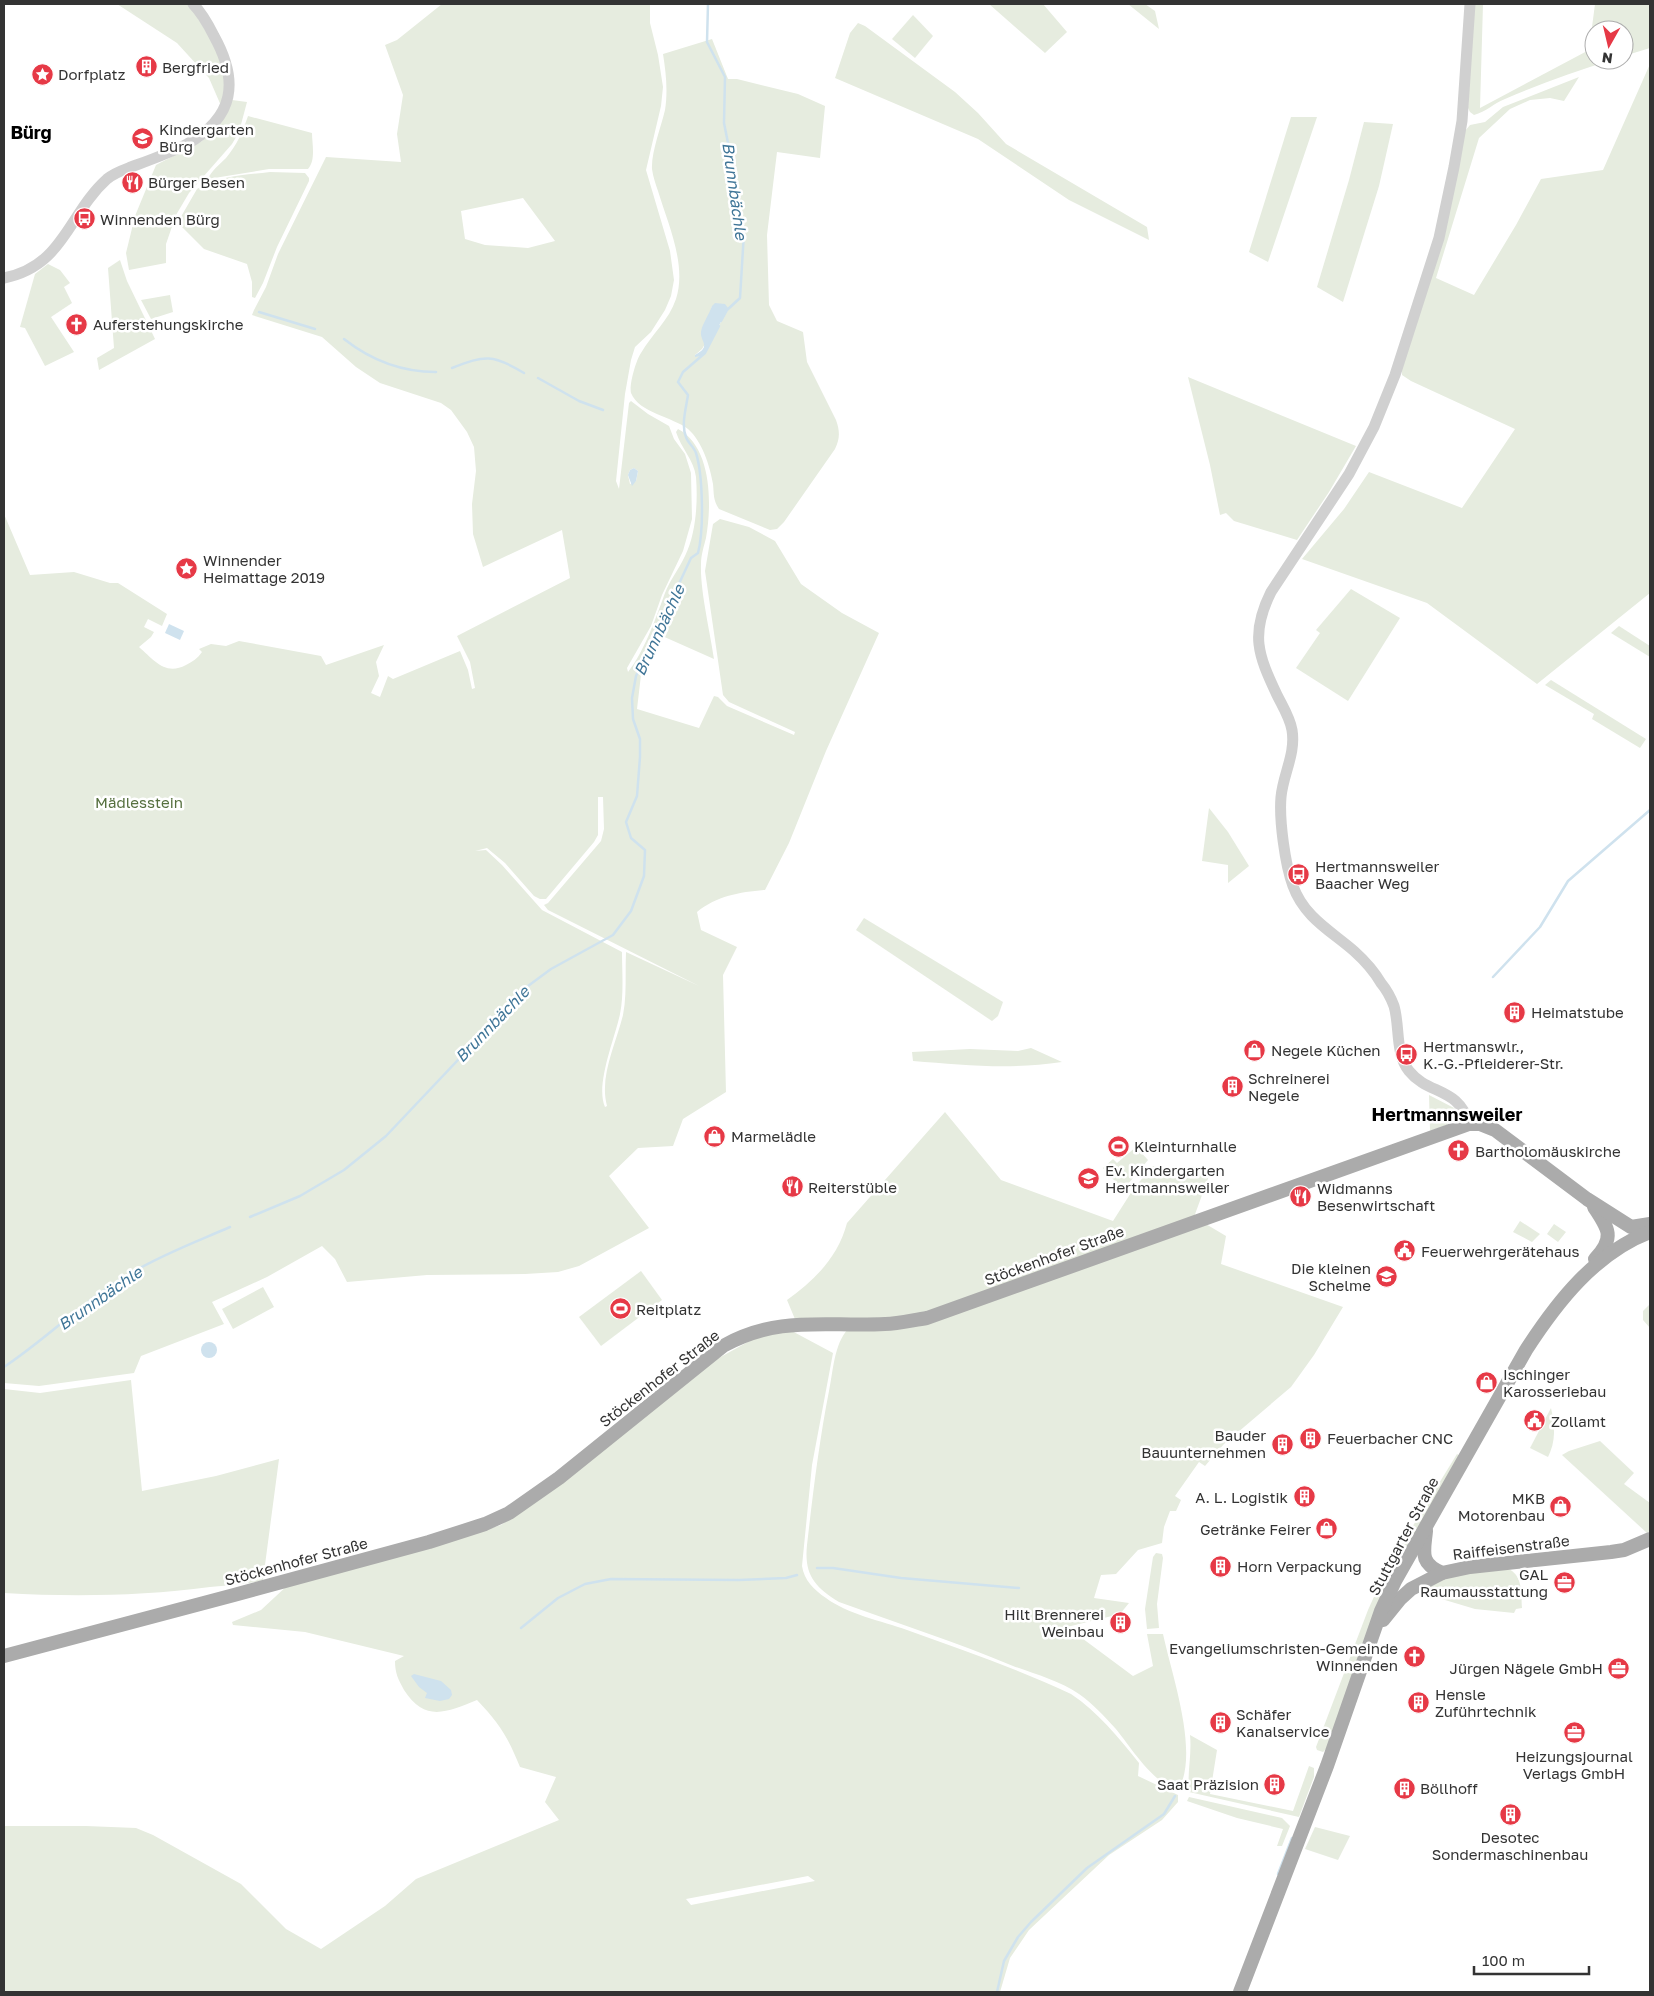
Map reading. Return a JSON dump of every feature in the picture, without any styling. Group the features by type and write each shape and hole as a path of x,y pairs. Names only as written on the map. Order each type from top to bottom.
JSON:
{"main road":[{"path":"1469,1124 1480,1124 1496,1130 1587,1199 1630,1227 1650,1224"},
{"name":"Stöckenhofer Straße","path":"4,1656 234,1596 430,1542 485,1524 509,1513 559,1478 722,1346 759,1329 796,1324 887,1324 927,1318 1469,1124"},
{"path":"1587,1199 1608,1229 1609,1236 1605,1248 1589,1270"},
{"name":"Stuttgarter Straße","path":"1240,1992 1327,1766 1371,1640 1395,1581 1526,1350 1556,1307 1589,1270 1626,1243 1650,1232"},
{"path":"1426,1525 1425,1561 1430,1567 1442,1573"},
{"name":"Raiffeisenstraße","path":"1371,1640 1386,1616 1400,1599 1422,1582 1442,1573 1470,1567 1624,1550 1650,1539"}],"street":[{"path":"4,278 29,270 50,256 93,194 109,177 187,144 212,125 222,113 230,91 230,76 226,60 203,16 193,4"},
{"path":"1469,1124 1464,1110 1454,1099 1411,1074 1401,1056 1394,1005 1383,985 1355,951 1309,914 1300,902 1293,886 1287,860 1281,811 1281,795 1292,750 1292,732 1289,720 1263,666 1258,644 1258,630 1263,609 1296,552 1348,474 1374,427 1395,375 1439,238 1459,139 1467,61 1470,4"}],"green space":[{"path":"117,4 188,4 201,22 222,66 225,88 222,108 209,78 177,43"},
{"name":"Mädlesstein","path":"442,4 650,4 650,23 663,87 661,106 646,170 670,251 674,280 671,296 665,310 651,332 635,347 631,360 625,394 616,481 619,489 629,403 631,401 648,414 669,426 674,439 685,454 691,473 692,519 683,551 662,595 651,626 627,668 628,672 644,645 667,588 683,561 692,538 697,497 696,477 693,465 676,432 678,429 689,437 698,449 707,478 709,509 706,538 701,557 701,575 714,659 660,635 641,675 637,709 699,728 714,696 718,697 727,706 794,735 795,732 729,702 723,695 705,571 713,524 720,519 749,527 775,541 801,584 842,613 879,633 826,751 789,843 765,890 729,896 713,902 697,912 701,930 737,947 723,975 726,1092 683,1119 673,1146 638,1148 609,1176 649,1228 579,1266 558,1272 525,1274 427,1275 347,1282 335,1259 322,1246 267,1277 212,1302 224,1324 141,1356 134,1373 39,1386 4,1383 4,514 30,575 74,572 110,583 118,583 167,614 162,626 148,619 144,627 154,632 139,647 166,668 179,668 188,664 202,652 199,649 211,644 226,646 239,641 321,656 326,665 384,645 376,662 379,676 371,693 380,697 388,676 393,679 460,651 468,670 472,689 475,688 470,662 457,636 570,578 562,530 483,567 473,534 472,504 476,471 474,447 467,432 451,410 441,403 380,383 356,367 322,337 252,315 266,287 278,254 326,157 401,162 397,134 403,95 385,45 397,40","holes":["523,198 555,241 528,248 485,245 465,239 461,211","634,468 638,471 636,481 630,484 628,475 630,470","598,797 603,797 604,829 601,841 548,903 544,905 548,910 699,986 626,952 623,1015 609,1060 605,1083 607,1106 605,1107 602,1087 621,1006 622,952 542,910 486,850 475,851 487,848 505,863 534,896 546,899 598,835"]},
{"path":"989,4 1043,4 1067,32 1045,53"},
{"path":"1128,4 1145,4 1155,11 1159,29"},
{"path":"1473,4 1483,4 1480,108 1584,53 1584,69 1531,88 1474,115 1468,108"},
{"path":"1595,4 1650,4 1650,48 1634,53 1634,20 1593,20"},
{"path":"913,15 933,36 915,58 892,39"},
{"path":"858,23 865,26 955,92 978,113 1006,144 1147,227 1149,240 1069,200 978,139 835,78 850,33"},
{"path":"712,39 728,79 737,79 798,94 825,106 820,158 777,152 767,235 769,305 777,321 803,332 807,362 836,420 839,438 835,449 784,522 777,529 770,530 719,509 715,500 710,470 701,447 693,434 682,425 641,405 631,393 632,379 639,356 673,307 679,286 678,259 675,245 652,169 666,103 663,54","holes":["712,306 727,310 705,353 701,356 695,355 705,344"]},
{"path":"1650,64 1650,593 1537,684 1427,603 1302,559 1344,509 1369,472 1462,508 1515,429 1411,381 1402,375 1402,363 1465,131 1470,125 1485,122 1503,107 1579,77 1564,101 1550,98 1530,100 1510,109 1479,138 1436,278 1474,295 1541,179 1603,170"},
{"path":"232,100 247,102 239,132 232,144 189,193 176,215 166,244 166,263 129,270 126,253 135,216 156,165 202,141 216,128"},
{"path":"248,116 312,133 313,157 308,169 269,169 208,179 213,170 226,158 233,148"},
{"path":"1291,117 1317,117 1268,262 1249,252"},
{"path":"1364,122 1393,124 1379,186 1343,302 1317,287"},
{"path":"270,172 305,173 309,181 255,298 252,297 252,282 247,264 204,249 180,225 175,227 197,189 214,181"},
{"path":"120,260 127,281 155,339 99,370 97,358 114,348 108,268"},
{"path":"48,264 60,270 70,283 64,287 72,303 51,317 74,352 45,366 25,328 20,327 35,274"},
{"path":"170,295 173,312 151,319 141,300"},
{"path":"1188,377 1356,446 1329,492 1297,540 1234,521 1226,513 1220,515 1210,465"},
{"path":"1351,589 1400,618 1348,701 1296,668 1320,633 1316,630"},
{"path":"1619,626 1650,646 1650,657 1611,633"},
{"path":"1551,680 1646,739 1640,748 1592,719 1594,714 1545,685"},
{"path":"1209,808 1228,832 1249,866 1228,883 1228,865 1202,861"},
{"path":"864,918 1003,1002 998,1016 992,1021 856,930"},
{"path":"1031,1048 1062,1062 1024,1066 950,1064 913,1061 912,1052 970,1049 1018,1051"},
{"path":"1429,1095 1456,1109 1451,1122 1430,1131"},
{"path":"945,1112 1001,1180 1113,1221 1134,1188 1153,1166 1209,1176 1194,1217 1226,1236 1221,1264 1343,1307 1314,1355 1291,1387 1224,1444 1205,1466 1199,1462 1175,1496 1181,1500 1176,1511 1170,1511 1164,1527 1162,1543 1138,1550 1116,1574 1101,1575 1094,1598 1129,1603 1120,1614 1067,1627 1133,1676 1153,1666 1147,1634 1163,1634 1182,1712 1185,1733 1185,1771 1180,1787 1162,1782 1153,1774 1115,1728 1094,1706 1072,1689 970,1649 839,1602 817,1585 809,1572 806,1555 816,1468 833,1367 843,1335 848,1329 927,1318 797,1324 787,1300 824,1267 838,1247 847,1223"},
{"path":"1136,1147 1148,1160 1123,1190 1103,1168 1113,1159 1117,1163"},
{"path":"1520,1221 1540,1234 1532,1242 1513,1232"},
{"path":"1554,1224 1566,1232 1558,1242 1547,1234"},
{"name":"Reitplatz","path":"641,1271 662,1300 601,1346 579,1317"},
{"path":"263,1287 274,1307 233,1329 222,1309"},
{"path":"1650,1304 1650,1328 1643,1320 1643,1311"},
{"path":"790,1330 833,1353 812,1465 802,1566 807,1580 814,1588 834,1604 854,1613 990,1660 1071,1694 1099,1717 1131,1753 1139,1763 1138,1776 1178,1795 1178,1802 1162,1820 1109,1855 1029,1930 1010,1958 1000,1992 4,1992 4,1826 136,1828 153,1835 241,1884 286,1929 321,1949 385,1906 416,1879 559,1820 545,1802 556,1777 520,1767 502,1731 477,1700 446,1711 428,1711 412,1700 404,1690 399,1679 395,1661 404,1656 305,1632 233,1625 232,1622 261,1610 289,1584 405,1555 501,1525 549,1491 717,1359 755,1338","holes":["808,1876 815,1881 691,1905 686,1899"]},
{"path":"131,1380 142,1491 216,1476 279,1459 263,1580 236,1585 133,1594 56,1595 4,1593 4,1389 40,1393"},
{"path":"1551,1408 1554,1433 1548,1457 1530,1448"},
{"path":"1600,1441 1634,1473 1624,1484 1650,1503 1650,1531 1647,1533 1562,1455"},
{"path":"1457,1454 1460,1456 1436,1503 1326,1749 1323,1752 1317,1750 1316,1747 1368,1610 1387,1568"},
{"path":"1156,1553 1162,1554 1163,1558 1157,1604 1159,1628 1147,1629 1145,1609 1153,1557"},
{"path":"1503,1567 1510,1569 1518,1577 1520,1583 1522,1608 1516,1609 1514,1613 1475,1609 1415,1591 1431,1581"},
{"path":"1190,1735 1217,1750 1210,1794 1293,1811 1309,1766 1314,1768 1314,1777 1299,1817 1189,1792"},
{"path":"1189,1797 1282,1818 1290,1826 1282,1846 1277,1846 1283,1829 1237,1818 1187,1801"},
{"path":"1315,1827 1350,1836 1338,1860 1305,1849"}],"water":[{"path":"715,303 725,304 728,308 705,353 695,357 703,349 704,344 701,332"},
{"path":"634,468 638,471 636,481 632,486 628,475 630,470"},
{"path":"169,624 184,631 180,640 165,633"},
{"path":"206,1342 212,1342 217,1347 215,1356 206,1358 201,1353 201,1347"},
{"path":"414,1674 441,1681 451,1690 452,1695 449,1699 440,1701 425,1698 427,1693 419,1687 411,1676"}],"waterway":[{"name":"Brunnbächle","path":"708,4 707,42 725,77 724,123 729,148 726,157 731,170 744,232 740,298 727,310 721,321"},
{"path":"259,312 315,329"},
{"name":"Brunnbächle","path":"250,1217 300,1196 344,1170 386,1136 528,986 551,969 613,935 631,911 644,876 645,850 631,838 626,822 637,796 640,757 640,739 633,719 632,698 636,676 691,558 698,553 700,543 702,517 700,475 695,451 686,437 684,427 688,395 678,382 683,372 705,353 719,326"},
{"path":"344,339 365,353 387,364 411,370 436,372"},
{"path":"452,368 489,358 504,362 524,373"},
{"path":"538,378 579,401 603,410"},
{"path":"1493,977 1540,927 1568,881 1650,810"},
{"name":"Brunnbächle","path":"4,1367 116,1282 156,1259 230,1227"},
{"path":"817,1568 833,1568 901,1578 1019,1588"},
{"path":"521,1628 558,1598 585,1584 611,1579 739,1580 786,1578 797,1575"},
{"path":"997,1992 1004,1961 1018,1937 1031,1922 1087,1868 1164,1814 1175,1796"},
{"path":"1278,1874 1292,1838"}],"place":[{"name":"Bergfried","path":"146,67"},
{"name":"Dorfplatz","path":"42,74"},
{"name":"Kindergarten Bürg","path":"143,138"},
{"name":"Bürger Besen","path":"132,182"},
{"name":"Winnenden Bürg","path":"84,219"},
{"name":"Auferstehungskirche","path":"77,324"},
{"name":"Winnender Heimattage 2019","path":"187,569"},
{"name":"Hertmannsweiler Baacher Weg","path":"1299,875"},
{"name":"Heimatstube","path":"1515,1012"},
{"name":"Negele Küchen","path":"1255,1050"},
{"name":"Hertmanswlr., K.-G.-Pfleiderer-Str.","path":"1407,1055"},
{"name":"Schreinerei Negele","path":"1232,1087"},
{"name":"Marmelädle","path":"715,1136"},
{"name":"Kleinturnhalle","path":"1118,1146"},
{"name":"Bartholomäuskirche","path":"1459,1151"},
{"name":"Ev. Kindergarten Hertmannsweiler","path":"1089,1179"},
{"name":"Reiterstüble","path":"792,1187"},
{"name":"Widmanns Besenwirtschaft","path":"1301,1197"},
{"name":"Feuerwehrgerätehaus","path":"1405,1251"},
{"name":"Die kleinen Schelme","path":"1387,1277"},
{"name":"Reitplatz","path":"620,1309"},
{"name":"Ischinger Karosseriebau","path":"1487,1383"},
{"name":"Zollamt","path":"1535,1421"},
{"name":"Feuerbacher CNC","path":"1311,1438"},
{"name":"Bauder Bauunternehmen","path":"1282,1444"},
{"name":"A. L. Logistik","path":"1304,1497"},
{"name":"MKB Motorenbau","path":"1561,1507"},
{"name":"Getränke Feirer","path":"1327,1529"},
{"name":"Horn Verpackung","path":"1221,1566"},
{"name":"GAL Raumausstattung","path":"1564,1583"},
{"name":"Hilt Brennerei Weinbau","path":"1120,1623"},
{"name":"Evangeliumschristen-Gemeinde Winnenden","path":"1414,1657"},
{"name":"Jürgen Nägele GmbH","path":"1619,1668"},
{"name":"Hensle Zuführtechnik","path":"1419,1703"},
{"name":"Schäfer Kanalservice","path":"1220,1723"},
{"name":"Heizungsjournal Verlags GmbH","path":"1574,1733"},
{"name":"Saat Präzision","path":"1275,1784"},
{"name":"Böllhoff","path":"1404,1788"},
{"name":"Desotec Sondermaschinenbau","path":"1510,1814"}],"district":[{"name":"Bürg","path":"31,132"},
{"name":"Hertmannsweiler","path":"1447,1114"}]}
